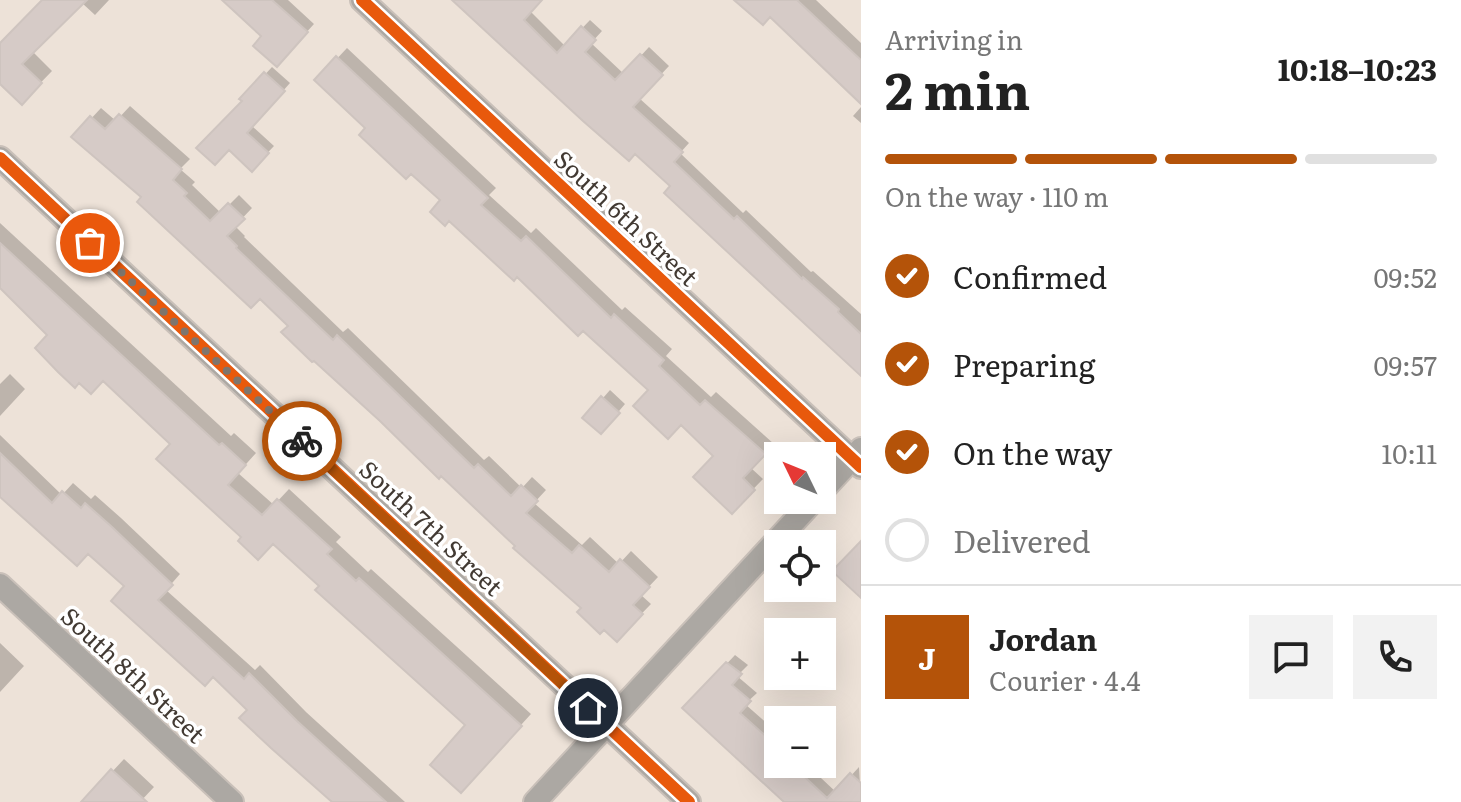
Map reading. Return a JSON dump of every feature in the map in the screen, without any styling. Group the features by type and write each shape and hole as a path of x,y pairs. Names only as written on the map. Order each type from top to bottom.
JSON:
{"street":[{"name":"South 6th Street","path":"362,0 858,458"},
{"name":"South 7th Street","path":"0,158 689,802"},
{"path":"836,478 858,458"},
{"path":"535,802 801,514"},
{"name":"South 8th Street","path":"0,585 228,801"}],"building":[{"path":"42,0 87,0 22,64 42,83 22,105 0,84 0,43"},
{"path":"222,0 272,0 308,32 277,67 253,46 261,36"},
{"path":"452,0 542,0 524,20 557,53 581,26 596,40 585,52 615,80 640,54 663,75 633,107 683,152 674,162 734,219 737,216 802,279 839,309 838,312 861,334 861,376 664,193 670,186 635,154 629,161"},
{"path":"734,0 797,0 861,60 861,104 770,17 763,25"},
{"path":"336,56 488,198 481,205 521,241 526,236 611,318 614,314 664,360 659,366 700,405 705,400 764,452 764,456 743,478 755,490 732,514 693,477 713,456 681,425 668,439 633,406 648,390 583,331 578,336 517,277 514,281 449,221 445,226 430,212 440,200 411,174 406,179 359,135 365,128 314,80"},
{"path":"264,72 285,91 247,133 269,153 252,172 229,150 215,165 196,148 242,101 239,99"},
{"path":"119,114 182,169 173,180 187,193 184,196 210,221 228,203 245,219 227,236 236,248 333,340 337,335 474,468 478,464 511,496 521,485 538,501 526,513 572,553 579,545 609,572 620,559 650,587 633,605 643,614 617,642 604,630 600,634 577,612 581,608 513,548 515,546 441,476 439,479 380,421 312,362 281,332 288,326 260,299 251,308 137,202 141,197 71,137 90,116 105,129"},
{"path":"0,243 219,445 222,443 246,465 228,485 262,515 277,499 332,549 327,554 356,581 359,578 522,726 461,793 430,765 465,725 315,590 319,586 273,544 258,560 238,541 241,537 156,459 170,444 103,381 91,394 79,383 75,388 58,372 35,348 47,335 0,288"},
{"path":"601,396 620,413 601,434 582,418"},
{"path":"0,453 52,503 62,491 81,508 85,503 112,527 173,585 158,600 244,679 249,673 386,802 332,802 271,748 239,718 247,710 213,677 205,686 111,601 124,586 88,554 77,566 0,497"},
{"path":"861,541 861,598 836,575 836,567"},
{"path":"726,662 742,674 732,685 751,701 740,713 764,734 764,778 806,778 827,798 850,773 861,783 861,802 784,802 682,708"},
{"path":"111,769 147,802 81,802"}],"cycle path":[{"path":"362,0 861,467"},
{"path":"0,158 689,802"}],"way so far":[{"path":"90,243 302,441"}],"route":[{"path":"302,441 588,708"}]}
